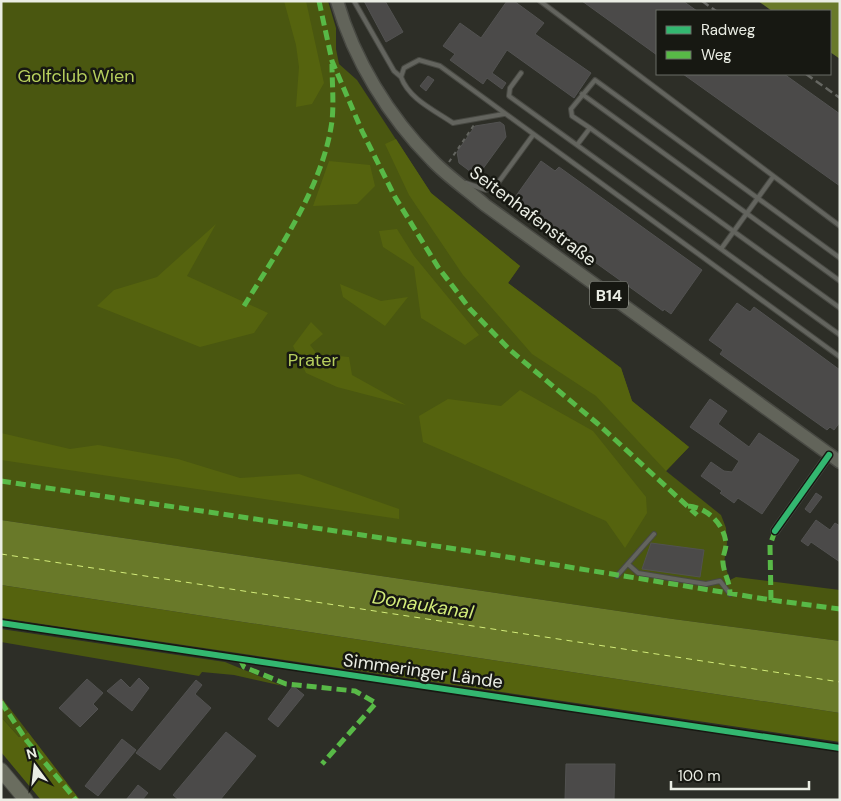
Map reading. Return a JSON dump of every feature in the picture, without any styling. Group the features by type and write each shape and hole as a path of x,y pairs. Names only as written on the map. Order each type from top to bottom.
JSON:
{"highway":[{"path":"3,772 26,800"}],"main road":[{"name":"Seitenhafenstraße","path":"337,1 344,26 366,70 387,105 422,150 485,205 836,459"}],"street":[{"path":"775,531 836,459"}],"lane":[{"path":"354,1 394,71 401,77 404,87 415,97 453,123 504,114"},
{"path":"540,1 840,226"},
{"path":"401,77 404,68 419,60 430,62 452,74 504,114 840,357"},
{"path":"520,73 510,88 509,96 840,335"},
{"path":"840,258 595,80 582,94 570,113 840,308"},
{"path":"582,94 840,281"},
{"path":"577,145 590,128"},
{"path":"422,150 467,183 486,190 495,187 533,135"},
{"path":"721,249 773,177"},
{"path":"617,576 654,534"},
{"path":"628,565 638,573 706,584 720,581 730,594"},
{"name":"Simmeringer Lände","path":"487,696 840,748"}],"path":[{"path":"449,162 480,118"}],"green space":[{"name":"Prater","path":"1,1 328,1 336,28 336,49 339,64 357,80 431,193 520,266 508,283 621,368 632,401 689,447 666,471 721,515 726,528 727,543 724,563 730,580 736,577 840,590 840,641 673,619 1,520"},
{"path":"284,1 306,1 324,83 312,104 296,107 299,67 296,45"},
{"path":"396,139 431,193 520,266 508,283 621,368 632,401 689,447 666,471 596,396 532,354 463,275 409,195 385,144"},
{"path":"329,161 370,165 375,186 357,204 313,206"},
{"path":"216,224 187,276 268,313 254,333 200,347 97,306 114,290 157,277"},
{"path":"397,229 414,256 479,335 465,345 421,318 414,267 383,247 379,231"},
{"path":"340,284 381,301 408,297 385,326 343,297"},
{"path":"311,322 323,334 310,345 317,354 349,357 352,375 406,405 337,387 306,373 293,346"},
{"path":"520,390 593,431 646,497 647,513 625,548 606,521 423,442 419,416 448,399 501,406"},
{"path":"1,433 70,449 98,445 178,459 240,478 299,474 399,509 399,519 1,460"},
{"path":"1,585 840,713 840,742 1,618"},
{"path":"1,629 225,662 283,686 234,675 202,672 199,676 1,642"},
{"path":"1,697 28,732 19,737 1,717"},
{"path":"1,717 19,737 28,732 80,800 41,800 1,752"}],"water":[{"path":"758,1 840,1 840,59 831,53 831,10 771,10"},
{"name":"Donaukanal","path":"1,520 673,619 840,641 840,713 1,585"}],"building":[{"path":"364,1 385,1 403,32 386,42"},
{"path":"507,1 514,1 544,23 535,34 591,73 574,98 507,50 492,73 506,83 502,89 487,78 483,84 450,60 455,54 443,46 460,23 481,38"},
{"path":"582,1 683,1 696,10 656,10 656,54"},
{"path":"684,75 785,75 840,114 840,186"},
{"path":"428,76 434,80 426,91 420,86"},
{"path":"500,122 504,125 506,137 482,170 471,172 459,163 457,152 475,126"},
{"path":"541,161 555,171 559,167 702,270 671,314 664,309 663,311 525,212 527,210 513,200"},
{"path":"737,303 750,312 754,307 840,370 840,422 834,430 830,427 827,430 720,354 723,350 709,340"},
{"path":"710,399 727,411 718,424 749,447 759,433 799,460 762,514 738,498 734,503 720,493 722,491 701,476 711,462 724,471 732,472 739,461 690,427"},
{"path":"816,493 822,497 810,513 805,509"},
{"path":"816,520 830,530 835,523 840,526 840,562 811,542 808,546 801,541"},
{"path":"651,543 704,550 700,577 642,569"},
{"path":"139,678 149,688 132,711 107,691 121,679 130,688"},
{"path":"87,679 103,693 93,704 98,709 80,727 59,708"},
{"path":"196,680 202,685 195,694 211,708 160,770 136,753"},
{"path":"293,686 304,695 278,727 268,719"},
{"path":"226,732 256,756 220,800 179,800 173,795"},
{"path":"122,739 136,750 98,796 85,786"},
{"path":"566,764 615,764 614,800 565,800"},
{"path":"138,785 148,793 142,800 126,800"}],"ferry route":[{"path":"1,554 840,682"}],"railway":[{"path":"702,1 715,10"},
{"path":"807,75 840,98"}],"marked path":[{"path":"319,1 332,61 362,131 395,197 438,267 470,309 510,350 598,424 697,515"},
{"path":"244,306 297,217 319,170 327,146 332,121 332,64"},
{"path":"1,481 489,554 771,600 840,609"},
{"path":"688,506 708,513 722,530 726,544 723,563 730,594"},
{"path":"771,600 770,545 775,531"},
{"path":"240,659 244,667 286,684 355,691 376,703 322,764"},
{"path":"1,702 27,741 76,800"}],"cycle path":[{"path":"775,531 829,455"},
{"path":"1,623 840,748"}],"park label":[{"name":"Golfclub Wien","path":"76,76"}]}
